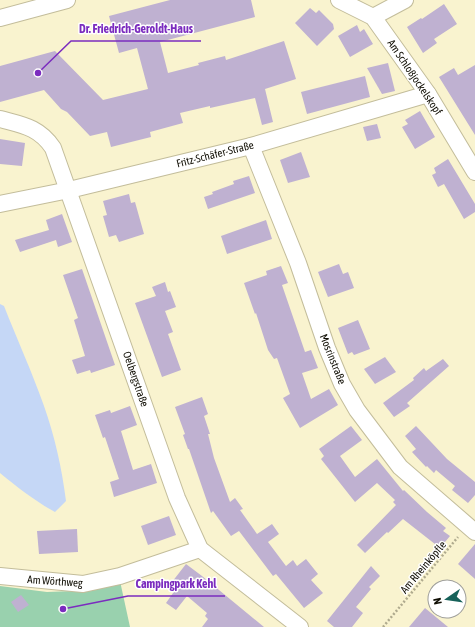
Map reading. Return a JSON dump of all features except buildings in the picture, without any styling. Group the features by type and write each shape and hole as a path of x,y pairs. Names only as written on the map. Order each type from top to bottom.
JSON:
{"street":[{"path":"0,18 67,0"},
{"name":"Am Schloßjockelskopf","path":"339,0 373,17 428,94 472,161"},
{"path":"373,17 405,0"},
{"name":"Fritz-Schäfer-Straße","path":"0,204 69,190 252,146 428,94"},
{"name":"Oelbergstraße","path":"0,120 32,128 47,139 53,148 178,498 200,549 300,627"},
{"name":"Mosrinstraße","path":"252,146 298,263 327,348 342,384 357,410 400,467 471,529"},
{"name":"Am Wörthweg","path":"0,576 82,584 120,576 200,549"}],"path":[{"name":"Am Rheinköpfle","path":"383,627 471,529"}],"green space":[{"path":"120,581 130,627 0,627 0,586 47,592 73,591"}],"water":[{"path":"0,304 4,306 35,381 55,441 66,501 55,512 26,494 0,473"}],"place":[{"name":"Dr. Friedrich-Geroldt-Haus","path":"38,73"},
{"name":"Campingpark Kehl","path":"63,609"}]}
